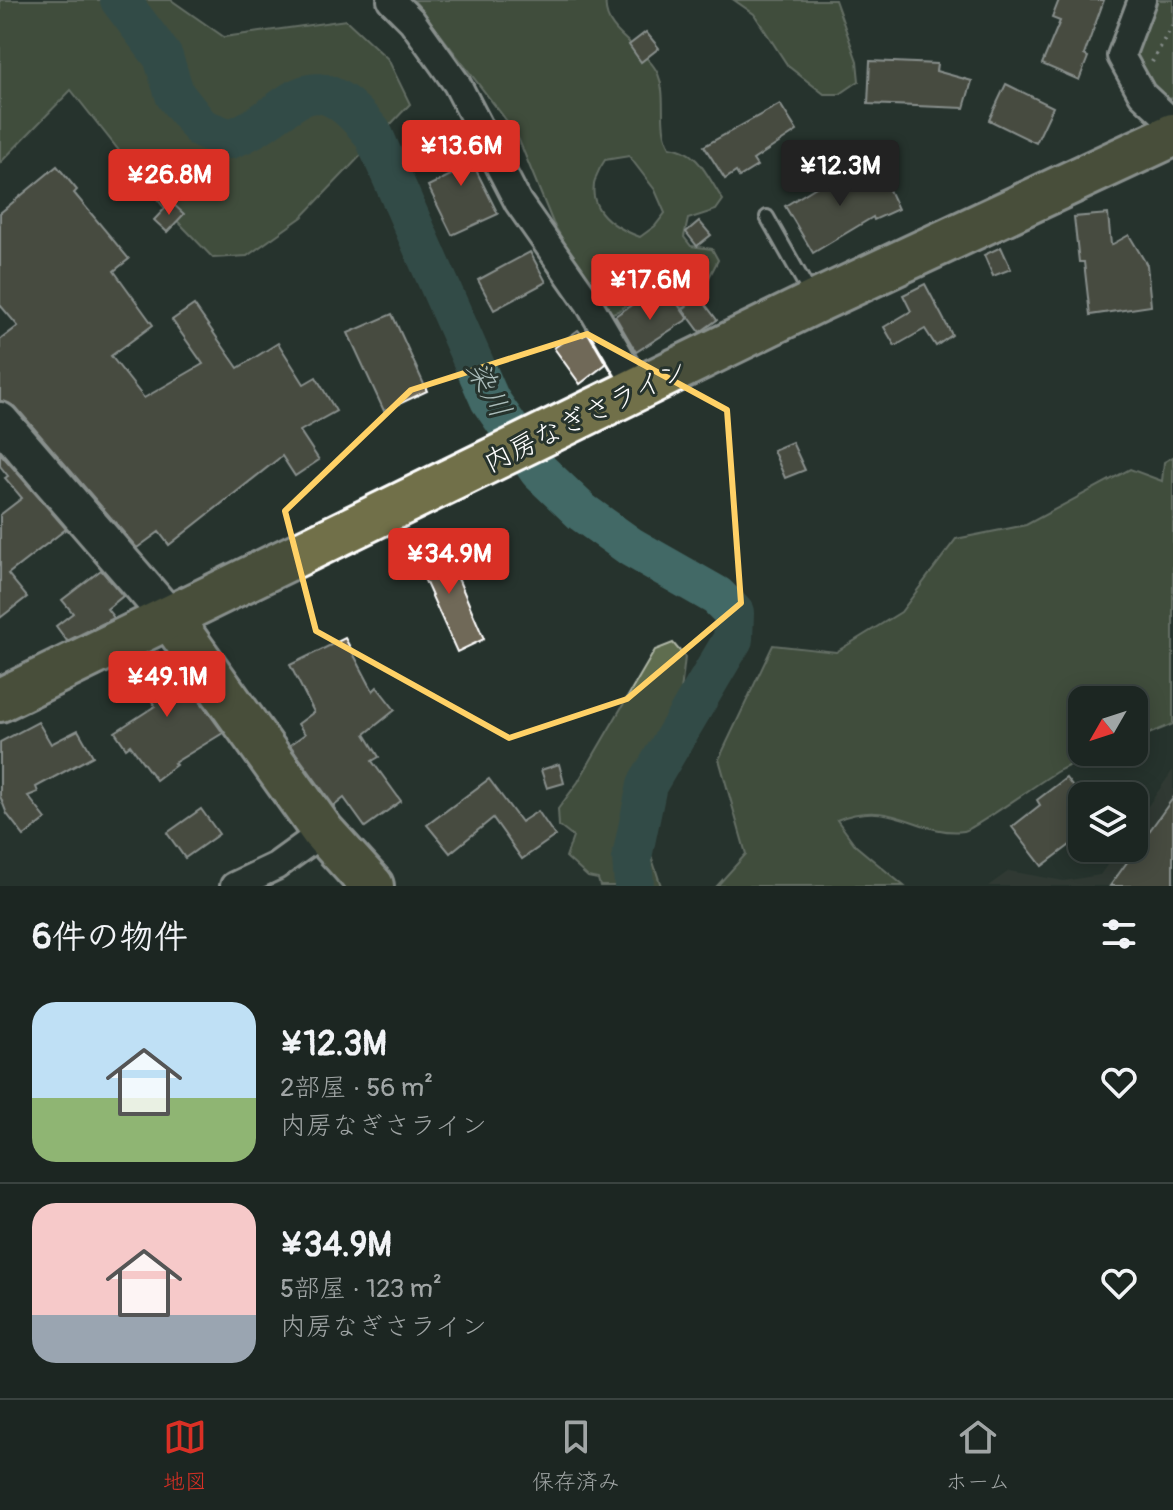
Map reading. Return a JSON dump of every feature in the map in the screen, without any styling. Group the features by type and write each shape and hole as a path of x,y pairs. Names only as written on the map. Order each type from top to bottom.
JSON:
{"highway":[{"name":"内房なぎさライン","path":"0,700 567,426 815,302 1173,135"},
{"path":"170,618 323,832 372,886"}],"main road":[{"path":"0,421 170,618"}],"street":[{"path":"391,0 412,21 457,84 518,202 588,302 639,389"},
{"path":"1142,0 1121,56 1142,94 1173,123"},
{"path":"234,886 276,866 323,832"}],"lane":[{"path":"767,217 815,302"}],"path":[{"path":"1159,54 1173,24"}],"highlighted area":[{"path":"587,334 727,410 741,603 627,699 509,738 316,631 285,511 411,390"}],"shaded area":[{"path":"1173,770 1173,886 988,886 1009,871 1064,881 1100,875 1109,862 1148,862 1148,806"}],"green space":[{"path":"0,0 171,0 224,37 346,20 388,59 410,104 302,217 247,256 213,258 162,205 71,90 0,163"},
{"path":"414,0 606,0 606,12 617,32 645,56 658,74 664,130 670,147 696,159 723,200 716,210 688,219 684,237 691,246 712,249 718,260 694,307 685,309 668,296 654,298 644,292 618,311 607,315 553,223 516,133","holes":["629,156 655,190 665,213 655,226 640,237 605,217 594,198 597,174 605,160"]},
{"path":"734,0 835,0 857,61 859,81 840,94 824,94 788,66 754,14"},
{"path":"1145,0 1173,0 1173,98 1160,101 1124,73"},
{"path":"1173,457 1173,724 1148,734 1148,686 1068,686 1068,766 970,829 933,829 874,813 837,820 856,846 904,886 717,886 746,854 719,759 773,645 836,652 901,612 956,539 1026,525 1130,469 1162,481 1164,462"},
{"path":"673,643 685,657 680,700 646,840 661,886 600,886 598,879 588,877 566,857 573,837 559,826 558,809 578,782 655,650"}],"building":[{"path":"1059,0 1104,0 1084,55 1088,57 1079,80 1042,64 1060,21 1052,18"},
{"path":"646,32 659,48 641,62 629,45"},
{"path":"870,61 937,64 936,71 972,81 964,108 868,104"},
{"path":"1006,84 1053,107 1036,143 989,120"},
{"path":"780,104 797,131 753,160 757,166 739,177 736,172 725,179 704,146"},
{"path":"454,126 498,214 452,235 428,186 455,173 436,135"},
{"path":"57,166 77,190 74,193 129,259 114,271 153,325 111,356 144,398 203,364 172,320 194,305 238,368 278,343 304,384 316,377 336,411 300,431 319,460 295,476 282,456 169,545 159,532 137,548 16,407 0,401 0,340 18,326 0,305 0,213"},
{"path":"841,172 847,183 869,173 871,177 881,173 898,209 874,220 873,217 813,253 785,206"},
{"path":"171,202 184,214 167,232 154,220"},
{"path":"1108,214 1111,245 1129,235 1147,265 1151,306 1090,315 1084,262 1079,262 1074,217"},
{"path":"699,221 711,235 697,246 686,232"},
{"path":"1001,247 1011,269 993,276 984,255"},
{"path":"530,252 546,282 494,310 478,280"},
{"path":"925,284 952,335 936,346 925,329 895,346 884,327 911,311 903,295"},
{"path":"672,296 688,319 636,352 615,316 639,300 647,312"},
{"path":"699,296 717,320 700,332 683,309"},
{"path":"392,314 427,391 384,411 348,333"},
{"path":"578,330 583,336 588,333 606,364 580,384 554,348"},
{"path":"792,442 805,470 785,478 773,450"},
{"path":"0,453 66,529 8,574 27,597 0,618 0,515 22,498 5,478 8,476 0,466"},
{"path":"442,541 484,639 457,652 413,554"},
{"path":"101,570 123,596 107,609 114,618 67,641 56,626 73,613 62,600"},
{"path":"345,638 373,691 377,687 395,710 365,734 379,757 372,761 401,801 365,827 344,798 334,806 290,745 305,734 298,724 314,712 290,665"},
{"path":"158,652 169,669 174,665 223,733 174,763 176,765 156,780 130,745 126,748 115,732 155,706 131,669"},
{"path":"38,722 51,744 78,730 93,756 36,787 38,792 28,796 46,819 24,836 7,814 0,796 0,742"},
{"path":"559,764 564,783 547,788 541,770"},
{"path":"1066,778 1069,782 1068,846 1042,866 1012,827 1040,805 1037,800"},
{"path":"489,779 521,822 538,811 555,836 522,859 493,818 450,853 427,825"},
{"path":"1173,798 1173,886 1110,886 1127,862 1148,862 1148,833"},
{"path":"201,809 219,834 185,858 167,833"}],"waterway":[{"name":"染川","path":"120,0 163,57 175,95 201,128 230,139 252,129 301,97 316,93 332,97 350,110 373,134 490,400 539,471 582,512 631,547 717,596 734,613 733,639 647,785 632,857 634,886"}]}
